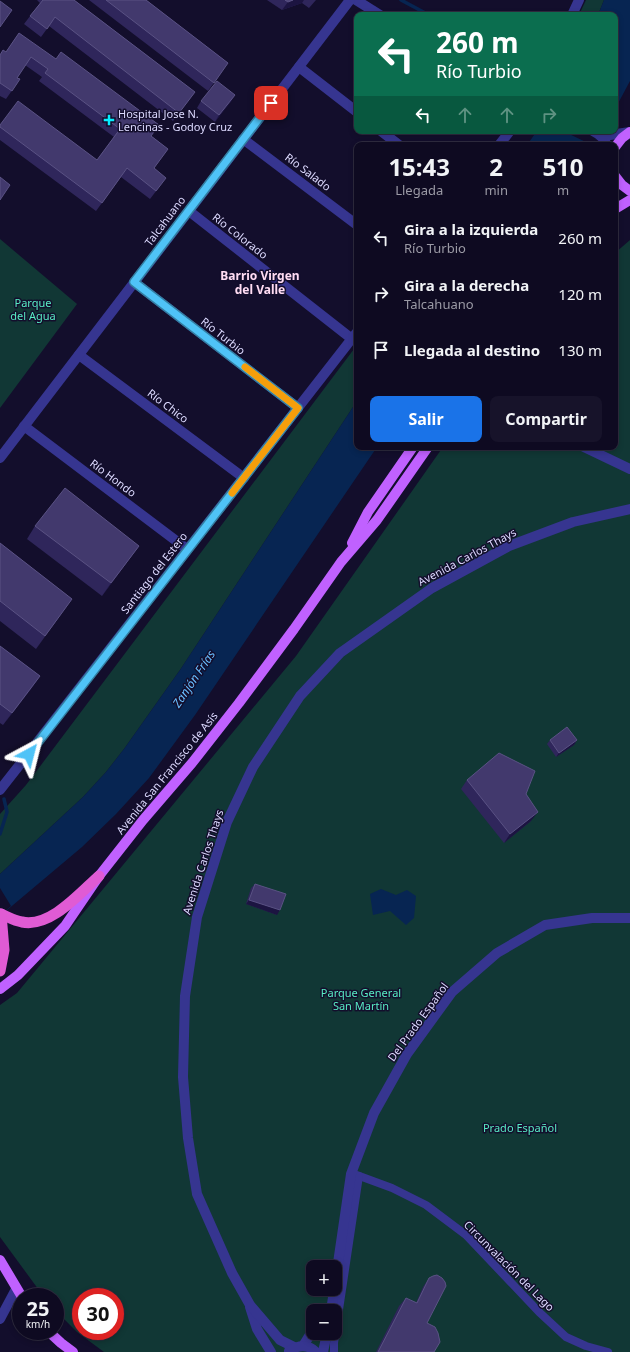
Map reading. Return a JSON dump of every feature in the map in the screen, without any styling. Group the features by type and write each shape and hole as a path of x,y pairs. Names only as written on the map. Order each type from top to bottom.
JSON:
{"highway":[{"path":"0,971 4,950 1,913 21,922 33,923 48,918 64,908 99,876"}],"main road":[{"path":"618,144 622,138 630,132"},
{"path":"618,180 630,191"},
{"path":"618,207 630,200"},
{"name":"Avenida San Francisco de Asís","path":"341,562 368,512 411,450"},
{"name":"Avenida San Francisco de Asís","path":"0,989 18,975 65,926 99,876 239,703 294,630 341,562 377,520 426,450"},
{"path":"0,1260 16,1288"},
{"path":"58,1340 73,1352"}],"street":[{"name":"Talcahuano","path":"0,458 350,0"},
{"path":"356,0 375,12"},
{"path":"573,12 579,0"},
{"path":"299,67 354,110"},
{"path":"618,134 630,132"},
{"path":"385,134 395,142"},
{"path":"501,142 508,134"},
{"path":"597,134 606,142"},
{"path":"603,134 617,134"},
{"name":"Río Salado","path":"244,139 354,223"},
{"name":"Río Colorado","path":"188,211 354,335"},
{"name":"Río Turbio","path":"134,282 298,408"},
{"name":"Santiago del Estero","path":"0,790 354,335"},
{"name":"Río Chico","path":"78,355 244,478"},
{"name":"Río Hondo","path":"24,426 187,550"},
{"path":"590,450 630,469"},
{"name":"Avenida Carlos Thays","path":"316,1352 313,1349 295,1348 280,1340 250,1305 232,1273 197,1194 188,1138 183,1077 185,996 197,917 227,822 253,767 300,696 340,653 432,588 509,546 573,522 630,509"},
{"name":"Del Prado Español","path":"332,1304 355,1175 374,1114 407,1054 452,992 498,953 545,925 592,918 630,918"},
{"path":"334,1352 355,1175"},
{"name":"Circunvalación del Lago","path":"355,1175 392,1188 426,1205 466,1235 539,1312 566,1337 586,1346 608,1352"},
{"path":"0,1319 12,1303"},
{"name":"Avenida Carlos Thays","path":"250,1305 257,1329 271,1352"},
{"path":"295,1348 306,1337"},
{"path":"323,1352 326,1340"}],"green space":[{"path":"586,0 604,0 599,12 580,12"},
{"name":"Parque del Agua","path":"0,239 77,304 0,408"},
{"name":"Parque General San Martín","path":"630,240 630,1352 104,1352 88,1340 124,1340 124,1288 72,1288 72,1327 64,1319 64,1288 37,1288 0,1237 0,1005 17,993 296,656 441,450 618,450 618,250"},
{"path":"354,349 354,406 180,670 106,772 83,797 0,874 0,814 26,785"}],"water":[{"path":"604,0 630,0 630,81 618,103 618,12 599,12"},
{"path":"535,134 599,134 594,142 529,142"},
{"name":"Zanjón Frías","path":"354,406 354,450 375,450 195,715 149,778 116,814 82,847 0,916 0,874 83,797 106,772 180,670"},
{"path":"381,889 396,895 407,890 416,896 414,918 406,925 390,911 373,915 370,894"}],"pier":[{"path":"569,134 599,134 594,142 586,142"},
{"path":"0,888 11,906 0,916"}],"building":[{"path":"43,0 74,0 195,92 179,113 55,17 47,29 30,16"},
{"path":"106,0 146,0 228,63 214,83"},
{"path":"0,1 12,10 0,27"},
{"path":"19,33 56,59 61,52 159,125 151,136 168,149 154,168 166,178 156,191 127,168 102,203 0,127 18,101 97,160 120,129 45,73 48,69 31,57 17,78 20,79 12,91 0,83 0,55 3,50 6,52"},
{"path":"217,81 235,95 219,115 201,101"},
{"path":"0,177 10,185 0,200"},
{"path":"65,488 139,546 111,583 35,526"},
{"path":"0,543 72,599 45,636 0,601"},
{"path":"0,646 40,676 12,713 0,704"},
{"path":"567,727 577,740 559,753 550,740"},
{"path":"499,753 535,771 526,794 538,812 510,834 467,780"},
{"path":"255,884 286,894 280,910 249,900"},
{"path":"437,1275 442,1278 446,1286 427,1323 435,1327 438,1333 440,1342 434,1352 378,1352 406,1298 417,1303 429,1278"}],"waterway":[{"path":"401,0 423,12"},
{"path":"0,834 7,812 4,799"}],"slow traffic":[{"path":"232,493 298,408 245,367"}],"place":[{"name":"Hospital Jose N. Lencinas - Godoy Cruz","path":"109,120"}],"district":[{"name":"Barrio Virgen del Valle","path":"260,283"}],"route":[{"path":"29,754 298,408 134,282 271,103"}],"park label":[{"name":"Prado Español","path":"520,1128"}]}
